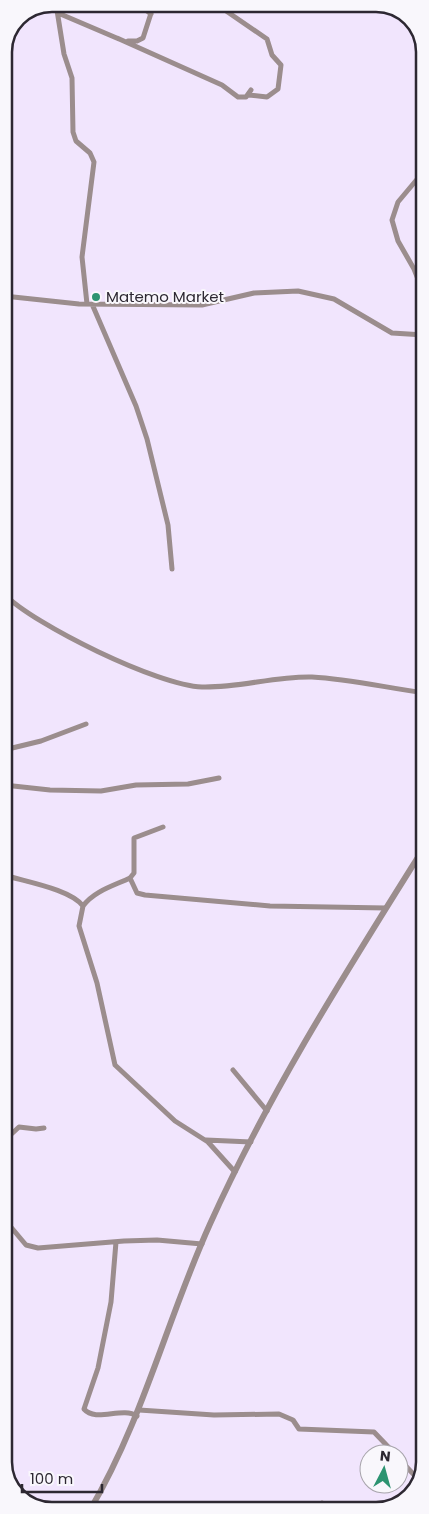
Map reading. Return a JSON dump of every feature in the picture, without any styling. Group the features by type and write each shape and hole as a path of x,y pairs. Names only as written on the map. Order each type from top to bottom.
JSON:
{"street":[{"path":"57,12 222,86 238,97 250,93 267,97 278,89 281,65 272,55 267,39 228,13"},
{"path":"57,12 64,54 72,78 73,132 76,141 90,153 94,162 82,257 90,304 136,406 147,439 168,525 172,568"},
{"path":"118,38 129,41 141,40 151,14"},
{"path":"416,181 398,202 392,220 398,241 416,274"},
{"path":"12,297 90,304 202,305 254,293 298,291 334,299 392,333 416,334"},
{"path":"12,600 73,638 173,683 202,687 268,679 313,677 374,684 416,691"},
{"path":"12,748 41,741 86,724"},
{"path":"12,787 101,791 136,785 188,784 219,778"},
{"path":"163,827 134,838 134,873 130,878 101,890 88,900 83,906 79,926 97,983 115,1065 175,1121 205,1140 235,1172"},
{"path":"95,1501 120,1455 138,1413 202,1244 235,1172 311,1030 416,860"},
{"path":"12,878 78,900 88,900"},
{"path":"130,878 137,893 145,895 270,906 386,908"},
{"path":"78,900 83,906"},
{"path":"233,1070 266,1111"},
{"path":"12,1133 19,1127 44,1128"},
{"path":"205,1140 251,1142"},
{"path":"12,1228 24,1243 32,1247 49,1248 157,1240 202,1244"},
{"path":"116,1242 111,1302 98,1368 84,1409 87,1412 99,1414 130,1411 138,1413 214,1415 280,1414 293,1420 299,1429 374,1432 385,1444"}],"place":[{"name":"Matemo Market","path":"96,297"}]}
